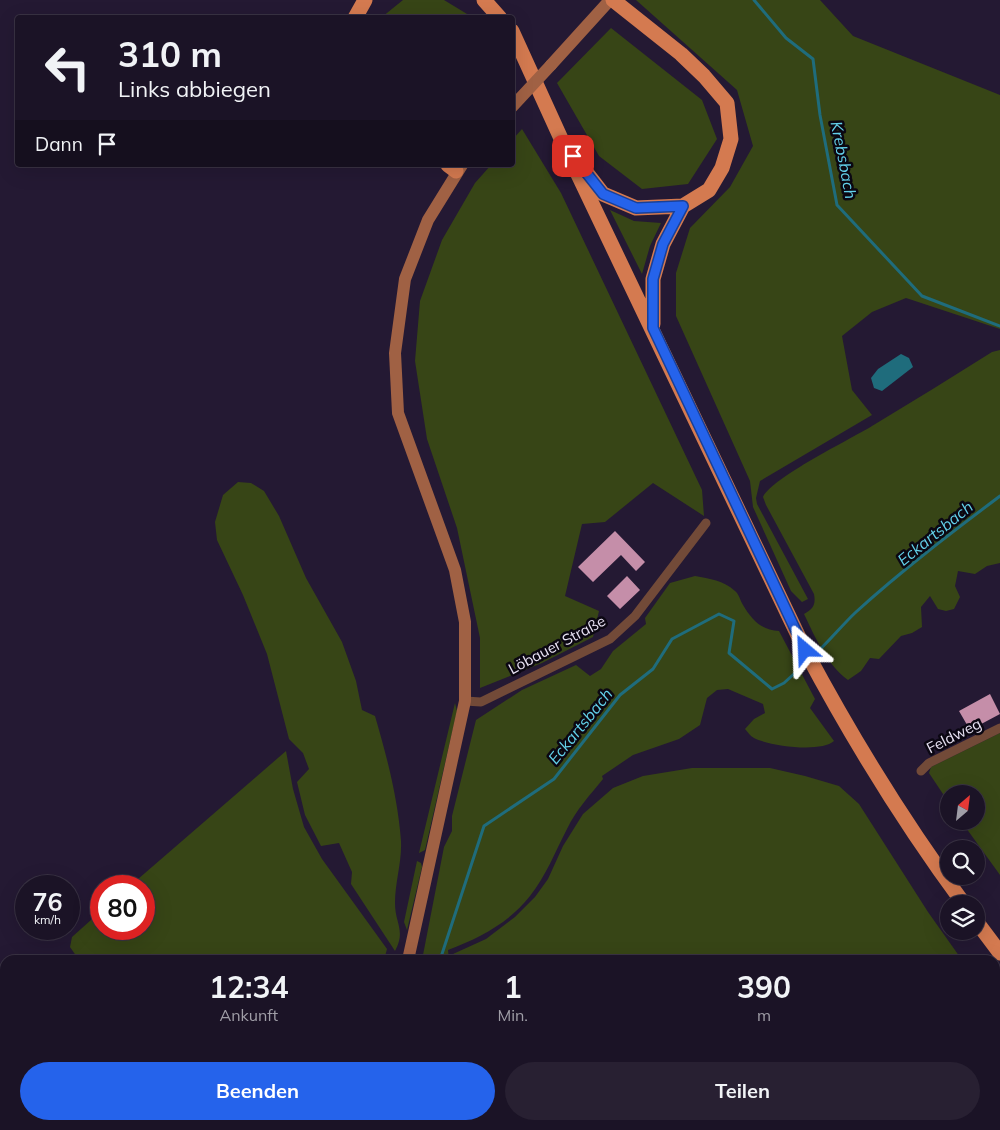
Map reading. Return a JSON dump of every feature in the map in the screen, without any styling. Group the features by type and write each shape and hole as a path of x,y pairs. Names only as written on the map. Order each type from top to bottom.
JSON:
{"highway":[{"path":"357,15 365,0"},
{"path":"484,0 497,15"},
{"path":"501,0 506,15"},
{"path":"563,143 603,194 636,208 683,206 709,190 722,168 731,139 727,104 704,76 681,54 612,0"},
{"path":"515,38 563,143 653,328 781,602 830,697 907,823 958,895"},
{"path":"653,328 653,279 663,244 683,206"},
{"path":"985,933 1000,953"}],"main road":[{"path":"515,104 612,0"},
{"path":"409,955 464,706 466,622 455,570 398,413 395,353 405,279 428,220 455,167"}],"street":[{"name":"Löbauer Straße","path":"464,706 481,702 610,639 640,610 706,523"},
{"name":"Feldweg","path":"921,771 929,763 1000,728"}],"shaded area":[{"path":"403,0 444,0 469,15 384,15"},
{"path":"636,0 820,0 853,36 1000,95 1000,329 906,298 872,312 842,336 852,390 872,415 760,481 756,498 757,504 808,599 802,602 791,591 753,507 750,481 676,316 676,273 690,228 730,187 753,146 737,90"},
{"path":"611,28 702,100 717,139 688,184 642,189 599,156 557,83"},
{"path":"522,129 561,193 702,490 704,516 653,483 605,522 582,524 565,596 599,611 593,637 542,663 480,688 480,638 457,528 427,439 415,361 420,301 442,240 475,183 489,167 515,167 515,137"},
{"path":"610,210 634,221 661,223 650,246 642,274"},
{"path":"1000,350 1000,563 987,566 975,574 958,571 955,586 960,597 954,609 946,611 938,609 930,596 921,607 922,627 912,633 901,636 879,659 870,658 861,671 848,680 828,659 804,614 813,606 815,601 814,594 763,497 781,479 796,469 872,426 992,352"},
{"path":"901,354 909,358 913,367 882,391 874,388 871,378 878,369"},
{"path":"238,482 251,483 264,491 279,516 306,578 342,642 356,681 362,710 375,716 391,778 401,841 395,903 400,938 395,951 351,884 352,872 339,843 321,846 305,815 297,782 309,769 303,753 289,739 267,654 243,595 217,540 215,522 223,495"},
{"path":"695,576 726,584 738,594 746,610 754,620 767,629 779,631 815,699 810,708 834,741 818,747 795,747 771,744 754,738 745,729 754,719 765,713 763,704 728,689 717,690 707,698 700,725 679,739 633,755 602,776 603,779 575,815 546,872 522,906 493,929 448,950 448,955 423,955 444,847 452,831 452,816 476,720 522,690 576,665 590,676 601,669 613,651 646,624 645,618 670,583"},
{"path":"455,703 457,711 425,850 419,853"},
{"path":"1000,733 1000,875 985,854 985,840 975,840 968,830 985,830 985,785 940,785 940,790 929,773 931,767"},
{"path":"286,751 293,789 304,827 322,859 387,949 385,955 76,955 70,947 71,940 80,940 80,930 90,921 90,940 155,940 155,875 143,875"},
{"path":"692,768 770,768 839,786 859,804 940,929 940,940 948,940 958,955 454,955 486,939 515,917 535,897 548,879 563,846 583,814 613,788 643,776"},
{"path":"417,861 421,863 422,867 407,930 404,922"}],"building":[{"path":"615,531 645,562 636,571 621,555 593,582 578,567"},
{"path":"627,576 640,590 620,609 607,596"},
{"path":"990,694 1000,714 970,730 959,711"}],"waterway":[{"name":"Krebsbach","path":"754,0 786,38 813,59 820,115 837,205 922,296 1000,326"},
{"name":"Eckartsbach","path":"813,656 856,612 891,582 1000,496"},
{"name":"Eckartsbach","path":"442,955 484,826 554,779 620,695 653,669 672,639 719,614 734,621 729,653 772,689 784,683 807,662"}],"route":[{"path":"573,156 603,194 636,208 683,206 663,244 653,279 653,328 805,650"}]}
